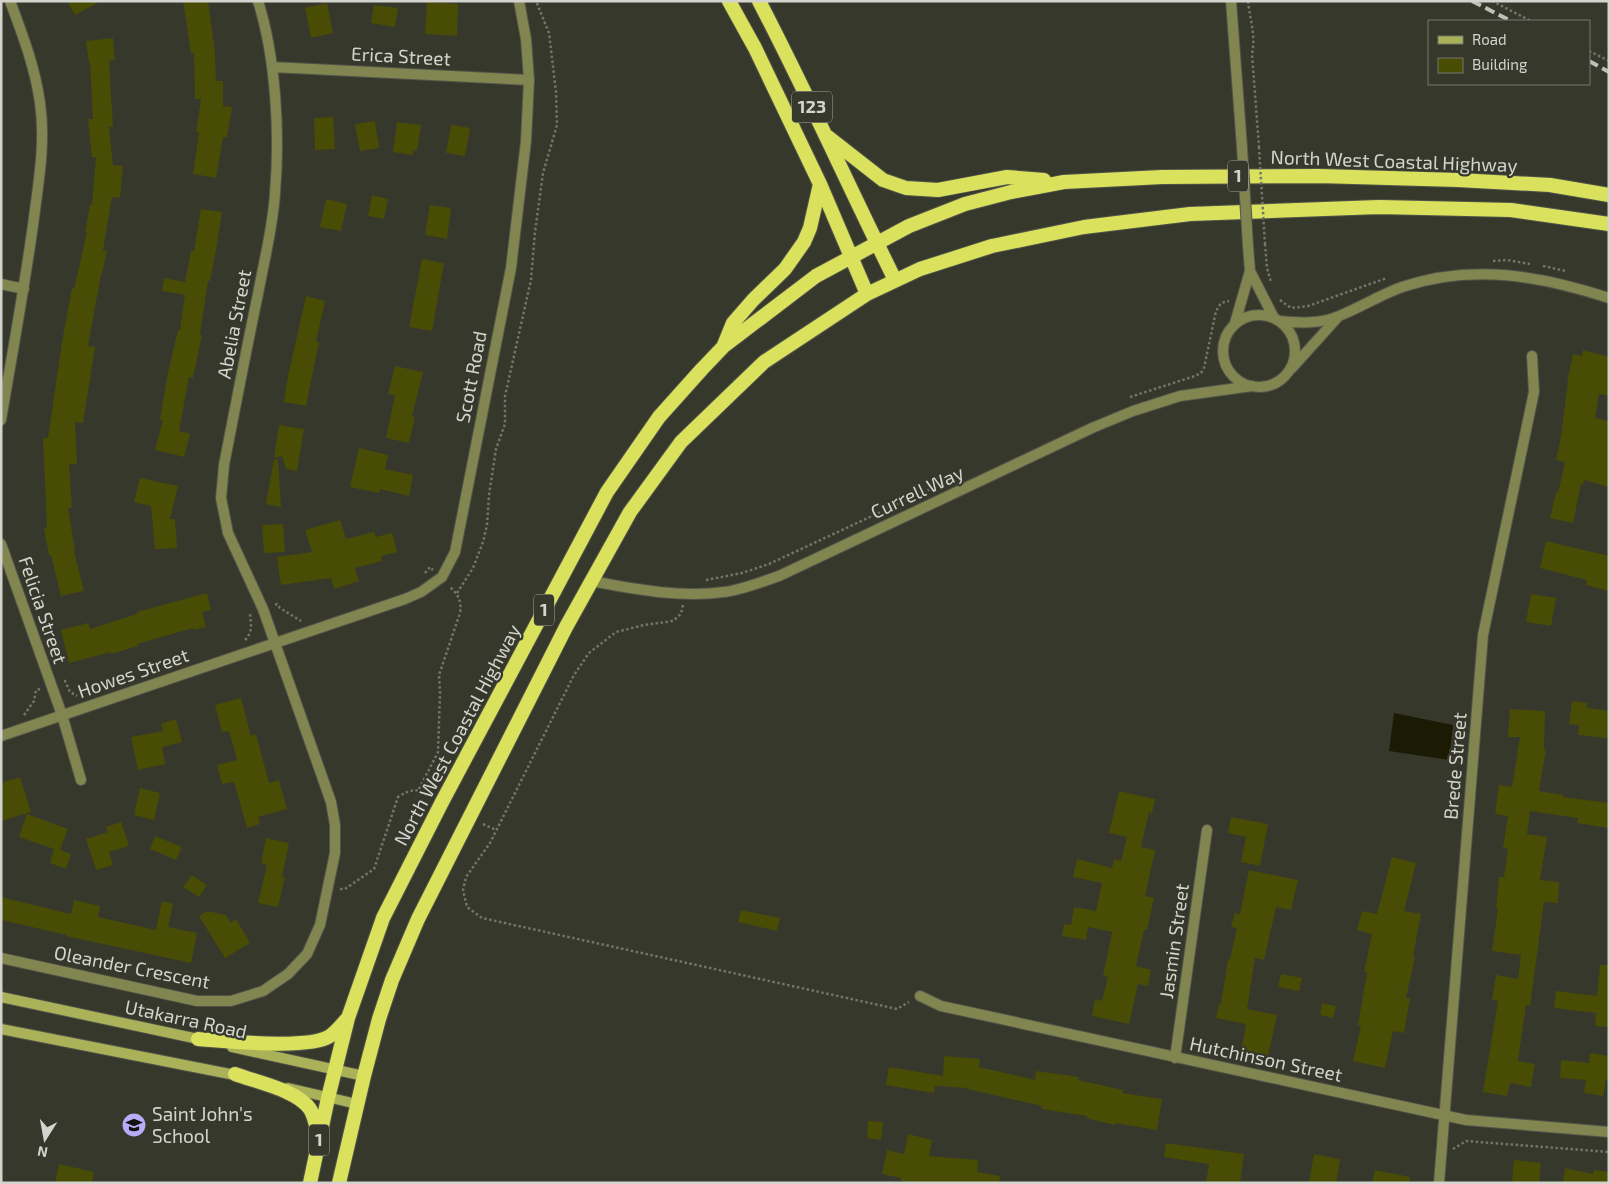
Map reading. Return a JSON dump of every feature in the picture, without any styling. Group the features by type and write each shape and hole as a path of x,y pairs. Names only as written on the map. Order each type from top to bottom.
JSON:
{"highway":[{"name":"123","path":"729,1 820,184 867,294"},
{"name":"123","path":"759,1 792,64 895,280"},
{"path":"825,135 883,180 906,188 938,190 1007,177 1064,182"},
{"name":"North West Coastal Highway","path":"310,1183 328,1098 348,1018 383,918 608,492 659,417 724,346 816,276 850,256 909,226 965,204 1011,192 1064,182 1162,177 1319,176 1458,180 1541,185 1609,195"},
{"path":"724,346 733,323 753,300 785,269 804,242 810,228 820,184"},
{"name":"1","path":"339,1183 364,1076 379,1019 392,980 418,919 591,581 630,512 681,442 764,362 867,294 920,269 992,246 1084,227 1190,214 1378,207 1511,210 1609,224"},
{"path":"198,1039 253,1044 306,1042 330,1036 348,1018"},
{"path":"235,1074 290,1093 306,1104 314,1117 319,1138"}],"main road":[{"name":"Utakarra Road","path":"1,997 364,1076"},
{"path":"1,1028 235,1074 358,1104"}],"street":[{"path":"1,420 24,289 39,176 41,143 40,105 32,63 10,1"},
{"name":"Abelia Street","path":"258,1 263,16 272,67 277,132 276,194 224,466 221,498 228,533 263,609 276,643"},
{"name":"Scott Road","path":"276,643 421,592 442,577 455,552 510,268 526,141 528,80 526,39 519,1"},
{"path":"1231,1 1250,270 1235,323"},
{"name":"Erica Street","path":"272,67 528,80"},
{"path":"1250,270 1276,320"},
{"path":"1276,320 1312,322 1338,316 1402,287 1424,281 1486,274 1516,275 1574,287 1609,298"},
{"path":"1,284 24,289"},
{"path":"1288,372 1295,352 1294,342 1288,330 1276,320 1267,316 1254,315 1235,323 1228,331 1222,350 1228,369 1242,383 1263,387 1281,379 1288,372 1338,316"},
{"name":"Brede Street","path":"1439,1183 1483,635 1534,392 1532,356"},
{"name":"Currell Way","path":"591,581 678,594 726,592 779,576 1092,428 1133,411 1180,396 1252,386"},
{"name":"Felicia Street","path":"1,544 62,715 81,780"},
{"name":"Howes Street","path":"1,736 276,643"},
{"name":"Oleander Crescent","path":"1,958 197,1001 231,1001 263,991 288,974 307,954 320,925 335,853 336,825 331,802 276,643"},
{"name":"Jasmin Street","path":"1175,1058 1207,830"},
{"name":"Hutchinson Street","path":"920,996 941,1006 1444,1116 1466,1120 1609,1132"}],"path":[{"path":"457,594 473,568 487,525 489,494 496,449 505,424 505,396 532,280 535,232 543,173 557,125 556,92 549,33 536,1"},
{"path":"1248,1 1255,43 1252,54 1265,244 1267,268 1272,288"},
{"path":"1492,1 1529,20"},
{"path":"1590,52 1609,62"},
{"path":"1128,398 1195,376 1201,372 1204,368 1216,311 1221,303 1233,301"},
{"path":"704,580 742,573 769,564 949,480"},
{"path":"423,578 430,567 434,571"},
{"path":"420,789 438,752 439,675 460,613 461,604 457,594 448,584"},
{"path":"277,604 302,622"},
{"path":"683,605 681,614 674,621 644,625 616,632 589,653 574,675 490,843 466,878 463,890 467,907 482,918 897,1009"},
{"path":"22,717 34,702 36,690 41,689"},
{"path":"339,888 345,889 374,869 398,797 408,790 420,789 432,796"},
{"path":"481,823 496,831"},
{"path":"1450,1148 1454,1149 1466,1141 1609,1152"}],"shaded area":[{"path":"1394,713 1453,725 1449,760 1389,751"}],"building":[{"path":"67,1 101,1 75,15"},
{"path":"183,1 208,1 215,52 216,81 223,81 223,106 232,107 227,137 223,137 216,178 193,174 199,133 196,132 201,99 195,99 194,53 191,53"},
{"path":"427,2 458,4 457,36 425,34"},
{"path":"327,3 333,33 311,38 305,8"},
{"path":"374,5 398,8 395,27 371,23"},
{"path":"113,38 115,60 109,61 113,127 109,127 113,165 123,166 120,198 112,197 103,250 107,251 88,346 95,347 83,423 75,422 77,464 69,464 72,508 68,508 74,551 84,591 61,596 51,555 49,555 44,528 47,528 43,438 48,438 72,288 74,289 87,232 85,232 90,205 92,205 96,157 92,157 88,119 93,119 90,63 86,41"},
{"path":"333,117 335,149 315,150 314,118"},
{"path":"375,121 379,148 360,151 355,124"},
{"path":"397,122 421,125 417,151 413,150 413,155 393,152"},
{"path":"451,125 470,128 465,156 446,153"},
{"path":"372,195 388,199 384,219 368,216"},
{"path":"326,199 347,204 341,231 320,227"},
{"path":"430,205 451,208 447,239 425,235"},
{"path":"201,209 222,212 210,281 208,281 200,335 202,335 193,378 189,377 179,431 190,434 184,457 155,450 163,420 160,419 168,372 178,330 180,330 185,295 162,291 164,278 185,282 191,251 194,251"},
{"path":"422,259 444,263 432,331 409,327"},
{"path":"306,296 325,301 316,342 319,342 306,406 284,402"},
{"path":"1583,350 1609,357 1609,396 1599,394 1595,418 1609,421 1609,487 1584,480 1583,485 1581,484 1573,523 1550,518 1565,462 1556,460 1561,436 1567,382 1573,354 1582,356"},
{"path":"395,366 423,372 412,416 415,417 409,443 386,438 395,395 388,394"},
{"path":"279,425 304,429 297,471 286,469 282,456 274,458"},
{"path":"359,448 388,455 385,469 413,475 409,496 380,489 379,493 350,487"},
{"path":"274,459 278,460 281,507 266,504"},
{"path":"140,478 178,486 170,519 175,519 177,548 155,549 151,506 134,502"},
{"path":"340,520 346,539 374,532 376,537 392,533 397,552 381,556 382,561 355,568 359,581 334,589 331,578 281,585 277,557 312,552 305,530"},
{"path":"283,524 285,552 264,553 262,525"},
{"path":"1546,541 1609,556 1609,591 1586,585 1587,580 1540,568"},
{"path":"207,593 211,610 202,612 206,627 193,630 193,628 137,644 138,646 111,654 111,652 69,663 61,630 88,623 90,629 137,614 137,612"},
{"path":"1531,594 1556,598 1551,626 1526,622"},
{"path":"241,698 251,736 256,734 269,783 279,780 287,809 258,817 260,824 247,828 234,782 222,784 217,765 237,760 229,731 222,732 215,705"},
{"path":"1572,701 1587,703 1587,708 1609,711 1607,738 1578,735 1579,725 1569,724"},
{"path":"1510,709 1545,711 1544,749 1546,749 1539,791 1563,795 1563,797 1609,803 1609,828 1577,823 1578,818 1530,811 1527,834 1547,837 1540,880 1559,882 1558,903 1544,902 1530,1006 1526,1005 1518,1061 1535,1064 1531,1087 1510,1083 1507,1096 1483,1092 1498,1001 1492,1000 1496,975 1518,979 1521,955 1492,951 1498,909 1496,909 1499,877 1504,877 1508,849 1503,848 1508,816 1495,814 1499,785 1512,787 1520,737 1508,737"},
{"path":"176,719 182,742 162,747 165,764 138,770 131,737 163,731 161,724"},
{"path":"20,777 31,812 1,821 1,783"},
{"path":"140,788 160,793 154,820 134,815"},
{"path":"1119,791 1155,799 1152,813 1149,812 1141,847 1155,850 1145,896 1154,898 1136,966 1151,970 1148,986 1138,984 1129,1024 1092,1016 1095,999 1102,1001 1108,977 1103,976 1112,932 1088,927 1086,940 1062,936 1064,924 1071,925 1074,907 1096,911 1102,883 1073,877 1077,859 1112,868 1114,859 1121,861 1127,837 1109,833"},
{"path":"27,814 68,829 60,850 71,854 66,869 50,863 54,849 19,837"},
{"path":"1231,817 1268,824 1260,866 1241,862 1246,837 1228,833"},
{"path":"121,822 129,846 109,852 113,865 96,870 86,839 108,832 106,827"},
{"path":"155,836 182,847 176,860 150,849"},
{"path":"266,838 289,843 282,877 285,877 278,907 258,903 267,865 261,863"},
{"path":"1392,857 1416,863 1404,911 1421,914 1406,998 1410,998 1404,1033 1393,1031 1385,1068 1353,1061 1361,1026 1358,1025 1367,973 1364,972 1372,934 1357,930 1362,911 1377,914"},
{"path":"1249,870 1298,880 1291,910 1276,907 1264,960 1255,958 1247,1009 1277,1015 1268,1056 1241,1051 1246,1024 1216,1018 1219,1003 1221,1004 1228,959 1230,959 1237,928 1231,927 1235,913 1240,914"},
{"path":"192,875 207,885 199,897 183,887"},
{"path":"1,897 71,914 74,900 100,906 98,917 156,930 162,901 173,904 168,927 197,933 191,963 1,920"},
{"path":"741,910 780,918 777,931 738,922"},
{"path":"207,911 226,915 231,923 236,919 250,943 225,958 199,916"},
{"path":"1600,965 1609,965 1609,1027 1595,1026 1596,1013 1554,1008 1556,991 1597,996"},
{"path":"1281,974 1302,978 1299,991 1278,987"},
{"path":"1322,1003 1336,1006 1333,1018 1320,1015"},
{"path":"1590,1053 1609,1056 1609,1080 1606,1080 1603,1096 1584,1093 1586,1080 1560,1078 1561,1060 1589,1063"},
{"path":"944,1056 980,1059 979,1067 1035,1080 1036,1071 1079,1077 1078,1080 1123,1090 1122,1093 1162,1099 1157,1130 1115,1123 1115,1125 1086,1118 1087,1116 1042,1109 1042,1106 967,1088 935,1086 934,1093 886,1085 889,1067 943,1076"},
{"path":"868,1121 883,1122 881,1140 867,1138"},
{"path":"908,1134 932,1140 929,1156 978,1160 977,1172 1000,1176 999,1183 908,1183 901,1181 901,1178 882,1174 887,1150 904,1154"},
{"path":"1166,1143 1244,1154 1240,1183 1206,1183 1209,1164 1164,1157"},
{"path":"1314,1154 1340,1159 1336,1183 1309,1183"},
{"path":"1514,1160 1541,1163 1539,1183 1512,1183"},
{"path":"59,1164 94,1172 92,1183 55,1183"},
{"path":"1565,1168 1593,1174 1594,1170 1609,1172 1609,1183 1563,1183"},
{"path":"1375,1170 1410,1177 1409,1183 1372,1183"}],"railway":[{"path":"1472,1 1509,20"},
{"path":"1590,62 1609,72"}],"place":[{"name":"Saint John's School","path":"134,1125"}]}
